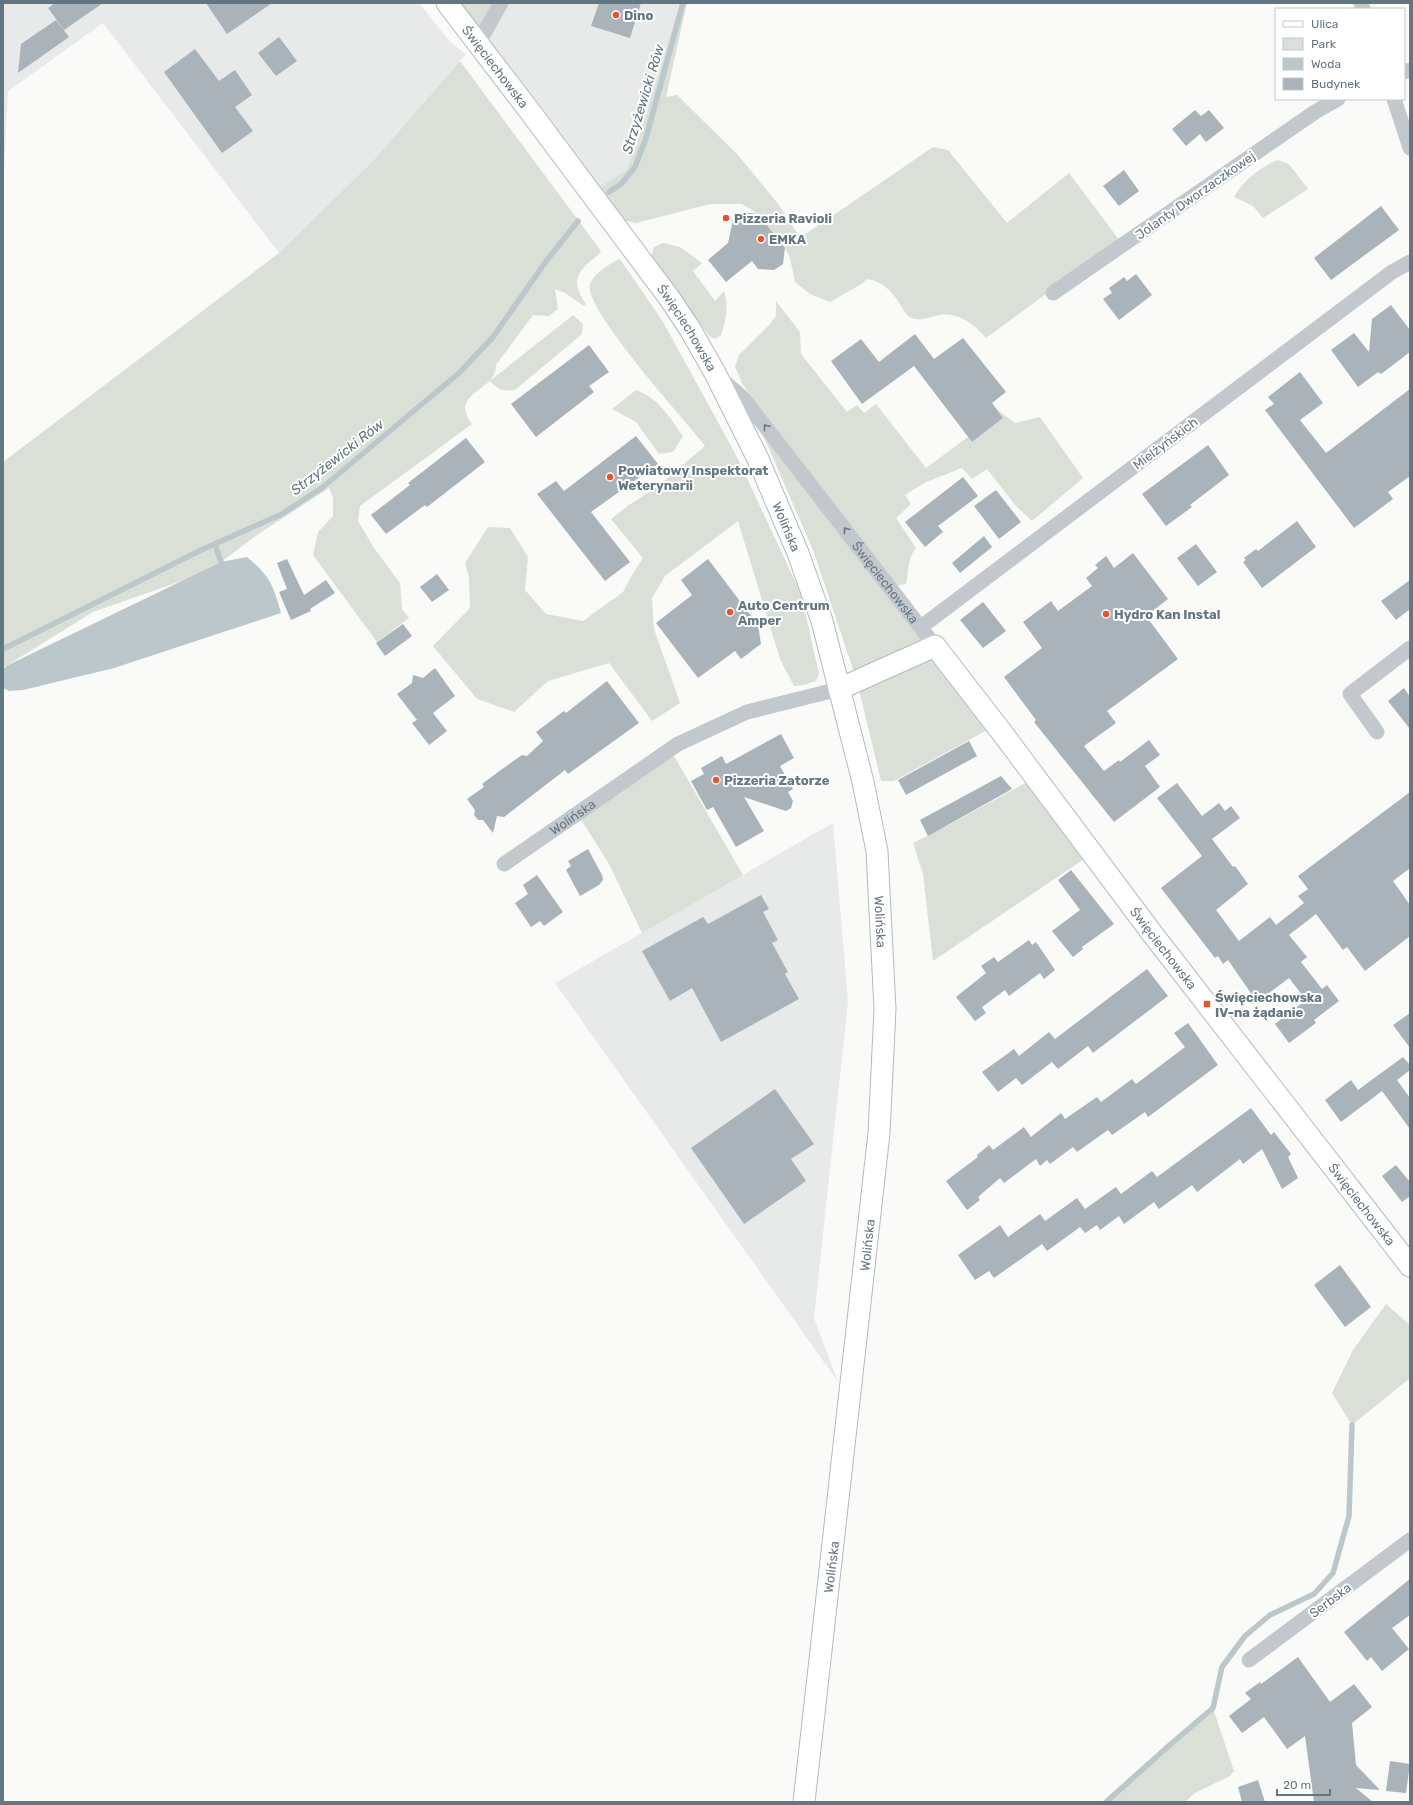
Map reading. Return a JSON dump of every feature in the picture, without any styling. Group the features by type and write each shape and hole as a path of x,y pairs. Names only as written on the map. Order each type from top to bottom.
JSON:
{"street":[{"name":"Święciechowska","path":"446,3 528,109 670,299 715,373 744,399 1000,730 1151,932 1410,1266"},
{"path":"478,44 501,3"},
{"name":"Jolanty Dworzaczkowej","path":"1053,293 1315,112 1336,100"},
{"path":"1394,100 1410,148"},
{"name":"Mielżyńskich","path":"921,627 1392,272 1410,262"},
{"name":"Wolińska","path":"715,373 758,459 798,554 822,621 863,782 877,851 885,1009 879,1133 804,1802"},
{"path":"839,689 935,646"},
{"path":"1377,732 1350,694 1410,648"},
{"name":"Wolińska","path":"504,864 678,744 747,712 839,689"},
{"name":"Serbska","path":"1249,1660 1410,1540"}],"shaded area":[{"path":"3,3 419,3 451,43 466,54 373,161 279,253 103,23 8,91 3,191"},
{"path":"501,3 680,3 637,145 626,170 591,193 484,35"},
{"path":"833,823 848,1001 814,1318 838,1382 555,983"}],"green space":[{"path":"460,3 501,3 484,35"},
{"path":"680,3 687,3 666,97 677,95 738,155 779,205 800,238 933,147 948,150 1007,223 1069,173 1123,245 1061,283 986,338 966,320 953,315 939,315 919,319 908,316 897,299 886,287 872,280 867,279 863,283 830,302 810,294 795,282 790,258 785,248 758,214 742,204 710,204 636,223 621,220 591,193 626,170 637,145"},
{"path":"460,61 601,251 582,269 577,279 578,288 586,304 584,306 565,293 555,289 558,309 549,316 533,315 496,365 495,372 491,380 573,315 583,324 582,334 515,390 507,391 501,389 490,381 472,395 466,404 465,410 472,424 360,506 358,521 374,548 400,583 402,609 409,618 377,642 313,555 318,532 333,516 333,498 329,488 257,535 221,562 190,578 93,612 6,666 3,666 3,462 279,253 373,161"},
{"path":"1278,160 1289,164 1308,189 1263,218 1253,206 1234,197 1248,179"},
{"path":"663,243 680,247 702,263 693,271 715,301 724,291 727,308 721,335 715,339 709,336 651,256 654,247"},
{"path":"620,259 663,322 736,455 801,594 819,674 816,681 804,685 794,686 780,659 738,521 665,576 652,598 654,629 680,703 652,721 609,663 548,681 514,712 477,699 433,646 470,608 469,577 465,563 488,527 510,528 528,557 525,590 546,614 583,621 623,592 643,558 611,519 629,505 657,487 705,446 638,366 619,341 592,298 590,285 592,281 598,273"},
{"path":"776,301 800,332 801,354 847,412 857,405 864,413 876,404 926,468 968,437 972,442 1003,418 996,409 1015,423 1040,417 1083,478 1032,521 1016,506 987,469 972,479 962,468 926,482 905,495 911,504 896,518 916,548 911,556 906,584 896,586 743,385 735,367 739,355 776,316"},
{"path":"636,390 644,393 657,403 668,415 683,436 673,452 659,454 636,422 612,409"},
{"path":"760,428 989,729 894,781 881,781 857,681 813,550"},
{"path":"670,749 743,875 642,933 609,864 577,813"},
{"path":"1029,781 1087,857 933,961 923,874 913,843"},
{"path":"1386,1304 1410,1325 1410,1378 1352,1425 1332,1393 1353,1350"},
{"path":"1213,1708 1234,1771 1230,1776 1195,1793 1185,1802 1106,1802 1172,1743"}],"water":[{"path":"247,557 261,570 270,582 276,595 281,613 114,668 23,690 9,691 3,688 3,670 6,666 221,562"}],"building":[{"path":"55,3 103,3 64,30 48,8"},
{"path":"206,3 272,3 227,34"},
{"name":"Dino","path":"599,3 641,3 630,38 591,26"},
{"path":"56,20 69,37 18,73 21,44"},
{"path":"279,37 297,61 276,76 258,53"},
{"path":"195,49 219,81 235,70 252,95 235,107 253,131 222,153 164,72"},
{"path":"1195,110 1201,116 1209,110 1224,128 1206,142 1200,134 1186,146 1172,129"},
{"path":"1124,170 1139,191 1119,206 1103,186"},
{"path":"1381,206 1399,230 1331,280 1314,258"},
{"path":"742,212 758,214 785,248 783,264 774,270 758,269 752,261 726,282 708,260 728,243 733,220"},
{"path":"1136,274 1152,295 1119,320 1103,299 1112,293 1109,288 1124,277 1127,281"},
{"path":"1391,305 1410,330 1410,352 1381,374 1378,372 1358,387 1331,350 1354,333 1369,352 1372,319"},
{"path":"915,334 934,359 963,338 1006,392 992,403 1003,418 972,442 914,366 862,404 831,361 861,339 879,362"},
{"path":"589,345 609,372 589,386 594,392 536,437 511,404"},
{"path":"1300,372 1323,403 1300,420 1326,453 1410,389 1410,476 1388,492 1393,499 1354,528 1265,410 1274,404 1268,397"},
{"path":"636,436 658,464 591,512 630,562 605,581 537,494 556,481 564,491"},
{"path":"466,438 485,462 427,507 425,505 386,534 371,515 410,485 408,483"},
{"path":"1208,445 1229,475 1190,505 1192,507 1166,526 1142,494"},
{"path":"963,477 978,496 938,526 943,532 925,547 905,522"},
{"path":"996,490 1021,522 999,539 974,506"},
{"path":"1297,521 1316,547 1262,588 1243,562 1246,560 1244,558 1256,549 1258,551"},
{"path":"984,536 992,547 960,573 952,563"},
{"path":"1196,544 1217,572 1198,586 1177,558"},
{"path":"1133,553 1168,599 1146,616 1178,659 1107,711 1116,723 1084,746 1104,771 1119,760 1120,762 1149,740 1160,755 1145,766 1160,787 1114,822 1034,722 1036,720 1004,677 1042,648 1023,622 1051,601 1058,611 1092,586 1086,578 1098,568 1095,565 1106,556 1114,568"},
{"path":"287,559 304,595 326,580 335,593 310,609 311,611 291,620 279,592 287,589 277,563"},
{"path":"708,559 758,625 761,644 741,659 735,651 698,678 656,623 692,595 681,580"},
{"path":"437,574 449,590 432,602 420,587"},
{"path":"1410,580 1410,609 1396,620 1381,601"},
{"path":"983,602 1006,631 983,648 960,620"},
{"path":"403,624 412,636 385,656 376,643"},
{"path":"435,668 455,696 433,713 447,731 429,745 412,723 417,720 397,694 412,683 413,675 423,678"},
{"path":"607,681 639,723 568,774 565,770 504,817 497,816 493,833 483,820 478,820 474,815 475,810 467,799 484,787 482,784 522,755 527,756 543,741 536,732 564,711 566,713"},
{"path":"1404,688 1410,697 1410,729 1388,701"},
{"path":"781,734 794,758 780,766 793,789 788,792 793,801 791,808 786,811 744,797 764,831 736,847 713,807 707,810 691,781 704,774 701,768 722,756 726,764"},
{"path":"969,741 977,756 906,795 898,780"},
{"path":"1001,776 1012,789 928,836 920,820"},
{"path":"1177,783 1202,816 1219,803 1225,811 1231,806 1240,818 1212,839 1248,884 1216,910 1239,941 1270,917 1276,925 1304,903 1298,896 1308,889 1298,876 1410,792 1410,868 1393,881 1410,905 1410,936 1365,971 1347,947 1343,950 1316,914 1289,935 1307,957 1301,962 1322,989 1327,985 1339,1001 1314,1020 1316,1023 1289,1043 1275,1024 1306,1000 1289,978 1257,1002 1228,960 1223,964 1218,956 1215,958 1161,888 1202,856 1157,798"},
{"path":"588,849 602,875 603,880 599,885 580,896 566,870 571,866 568,861"},
{"path":"1071,870 1114,924 1082,947 1083,949 1073,957 1052,931 1080,910 1058,880"},
{"path":"537,875 563,912 544,926 540,921 531,927 515,903 528,894 523,885"},
{"path":"761,895 769,909 763,912 778,940 772,943 788,972 785,974 799,999 721,1042 692,988 670,1001 642,951 703,917 708,924"},
{"path":"1029,940 1032,945 1036,942 1055,970 1044,979 1040,973 1009,996 1005,990 982,1007 986,1013 975,1021 956,997 986,973 981,966 994,957 998,962"},
{"path":"1147,969 1168,996 1093,1053 1088,1046 1058,1069 1052,1062 1022,1085 1016,1078 998,1092 982,1072 1014,1049 1019,1056 1049,1032 1055,1039"},
{"path":"1410,1013 1410,1048 1393,1025"},
{"path":"1188,1023 1218,1065 1148,1117 1145,1112 1112,1135 1108,1130 1077,1152 1073,1147 1050,1164 1047,1160 1040,1166 1036,1159 1004,1183 1000,1178 978,1197 980,1200 967,1210 946,1181 978,1157 977,1155 989,1145 993,1150 1024,1127 1031,1137 1061,1113 1065,1119 1097,1097 1101,1102 1132,1079 1136,1084 1185,1047 1174,1033"},
{"path":"1403,1057 1410,1065 1410,1070 1397,1080 1410,1098 1410,1129 1382,1091 1341,1122 1325,1100 1351,1080 1358,1090"},
{"path":"775,1089 814,1144 791,1159 806,1181 744,1224 691,1148"},
{"path":"1251,1108 1271,1135 1274,1132 1291,1154 1288,1157 1298,1178 1282,1189 1262,1149 1243,1164 1240,1159 1197,1192 1192,1185 1159,1209 1154,1202 1124,1224 1119,1216 1100,1230 1097,1225 1085,1233 1080,1227 1047,1251 1042,1244 994,1278 989,1271 975,1280 958,1255 1000,1225 1008,1237 1040,1214 1045,1221 1077,1198 1085,1209 1116,1187 1121,1194 1152,1171 1157,1177"},
{"path":"1396,1165 1410,1182 1410,1196 1402,1202 1382,1176"},
{"path":"1340,1265 1371,1307 1345,1327 1314,1285"},
{"path":"1410,1579 1410,1615 1392,1628 1409,1649 1382,1671 1371,1657 1367,1661 1344,1632"},
{"path":"1298,1657 1330,1702 1354,1684 1372,1707 1352,1723 1356,1765 1380,1790 1356,1788 1373,1802 1314,1802 1305,1736 1287,1749 1264,1717 1242,1733 1229,1716 1251,1699 1245,1693 1260,1682 1261,1684"},
{"path":"1390,1761 1410,1764 1406,1793 1386,1791"},
{"path":"1258,1780 1265,1802 1242,1802 1238,1787"}],"waterway":[{"name":"Strzyżewicki Rów","path":"609,192 621,184 635,167 646,138 683,3"},
{"name":"Strzyżewicki Rów","path":"3,649 199,551 282,514 323,487 459,373 493,337 547,260 578,221"},
{"path":"215,544 221,562"},
{"path":"1106,1802 1213,1708 1222,1667 1245,1636 1270,1615 1314,1594 1333,1573 1349,1516 1352,1425"}],"place":[{"name":"Dino","path":"616,15"},
{"name":"Pizzeria Ravioli","path":"726,218"},
{"name":"EMKA","path":"761,239"},
{"name":"Powiatowy Inspektorat Weterynarii","path":"610,477"},
{"name":"Auto Centrum Amper","path":"730,612"},
{"name":"Hydro Kan Instal","path":"1106,614"},
{"name":"Pizzeria Zatorze","path":"716,780"},
{"name":"Święciechowska IV-na żądanie","path":"1207,1004"}]}
